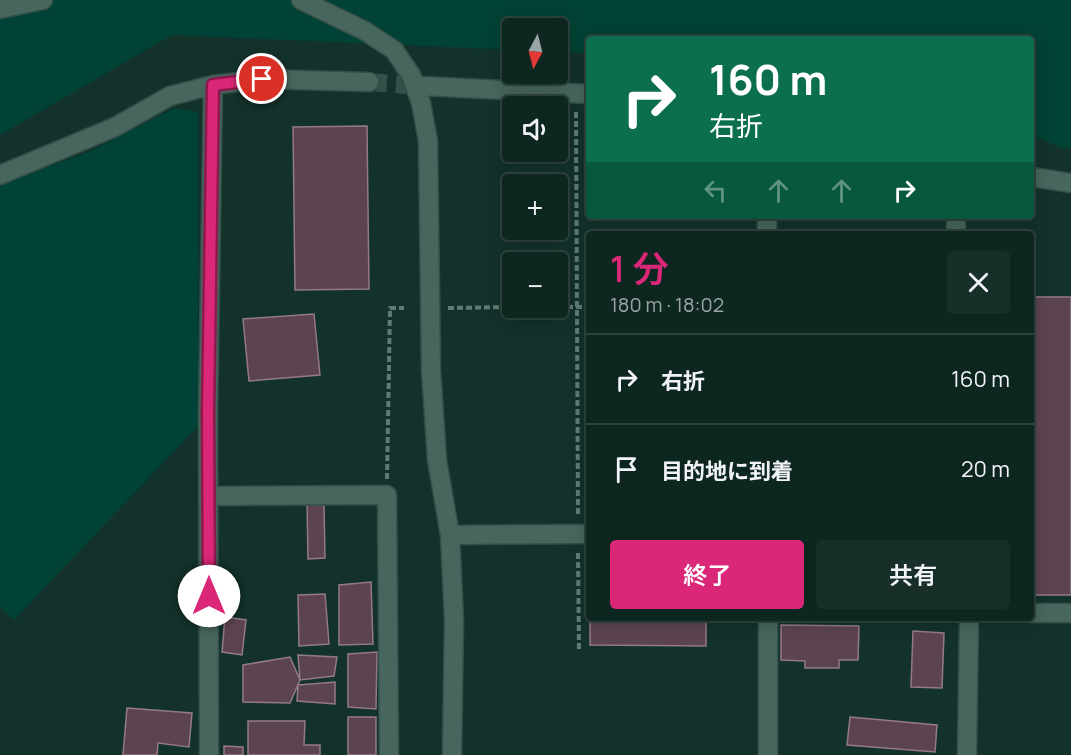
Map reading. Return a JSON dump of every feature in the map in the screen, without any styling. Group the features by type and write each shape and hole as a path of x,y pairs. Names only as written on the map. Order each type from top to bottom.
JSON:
{"street":[{"path":"0,9 43,0"},
{"path":"301,0 394,50 411,75 422,103 428,141 431,370 437,460 450,535 454,620 452,755"},
{"path":"0,175 115,127 170,96 213,85 262,79 369,82"},
{"path":"209,755 208,495 213,85"},
{"path":"421,86 583,94"},
{"path":"1034,177 1071,183"},
{"path":"208,495 387,495 389,755"},
{"path":"450,535 584,534"},
{"path":"1034,613 1071,613"},
{"path":"768,621 768,755"},
{"path":"967,755 969,621"}],"path":[{"path":"579,651 584,534 576,307 583,94"},
{"path":"446,308 502,307"},
{"path":"568,307 586,307"},
{"path":"387,495 390,308 404,308"}],"green space":[{"path":"0,0 1071,0 1071,149 1061,148 1034,136 1034,36 586,36 586,53 568,52 568,18 502,18 502,50 172,35 0,135"},
{"path":"174,108 198,112 198,426 14,620 0,607 0,184 89,152"}],"building":[{"path":"367,126 369,289 295,290 293,127"},
{"path":"1034,297 1071,297 1071,595 1034,595"},
{"path":"314,314 320,375 249,381 243,319"},
{"path":"307,503 324,504 325,558 308,559"},
{"path":"371,582 373,644 339,645 339,585"},
{"path":"325,594 329,644 299,646 298,595"},
{"path":"225,617 246,620 242,655 222,652"},
{"path":"590,621 706,621 706,646 590,645"},
{"path":"895,621 944,621 944,622"},
{"path":"781,625 859,626 858,660 839,660 839,668 805,668 805,661 781,660"},
{"path":"913,631 944,633 942,688 911,687"},
{"path":"377,652 376,709 348,707 348,654"},
{"path":"298,655 337,657 334,676 300,680"},
{"path":"290,657 300,680 290,703 243,702 243,665"},
{"path":"335,682 335,704 297,701 298,685"},
{"path":"127,708 192,713 189,747 158,743 157,755 123,755"},
{"path":"348,717 376,717 376,755 348,755"},
{"path":"850,717 937,725 935,752 847,745"},
{"path":"248,721 305,721 304,745 320,745 320,755 248,755"},
{"path":"224,746 243,747 243,755 224,755"}],"tunnel":[{"path":"369,82 421,86"}],"route":[{"path":"209,596 208,412 213,85 262,79"}]}
